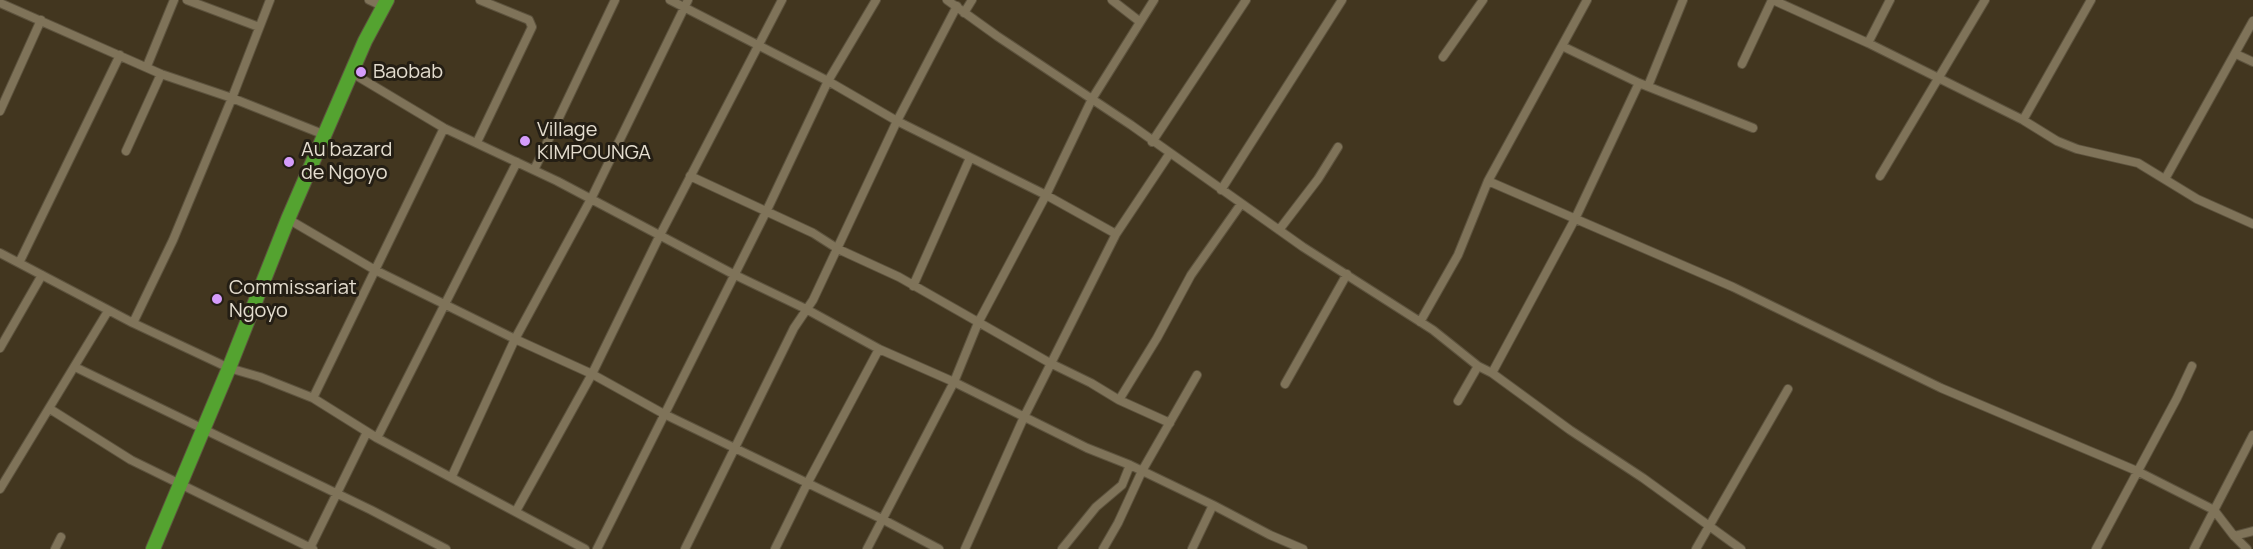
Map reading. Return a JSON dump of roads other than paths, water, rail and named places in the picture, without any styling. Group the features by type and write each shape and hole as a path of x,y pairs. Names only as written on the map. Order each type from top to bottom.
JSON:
{"highway":[{"path":"153,549 229,368 288,219 365,41 386,4"}],"street":[{"path":"147,66 174,0"},
{"path":"187,0 259,27"},
{"path":"133,323 173,240 270,0"},
{"path":"369,0 386,4"},
{"path":"477,142 532,27 529,20 480,0"},
{"path":"534,170 615,0"},
{"path":"670,0 686,4 757,46 828,81 897,121 1046,195 1116,234"},
{"path":"516,511 592,374 660,235 782,0"},
{"path":"597,549 766,212 828,81 876,0"},
{"path":"947,0 1303,247 1420,322 1478,366 1492,373 1741,549"},
{"path":"964,13 972,0"},
{"path":"1112,0 1139,21"},
{"path":"867,549 954,382 978,323 1046,195 1092,99 1154,0"},
{"path":"1152,142 1246,0"},
{"path":"1221,190 1342,0"},
{"path":"1443,57 1483,0"},
{"path":"1420,322 1458,255 1488,181 1587,0"},
{"path":"1492,373 1575,219 1644,84 1683,0"},
{"path":"1742,63 1773,0 1868,43 2023,120 2057,141 2078,149 2138,163 2197,199 2253,224"},
{"path":"1868,43 1890,0"},
{"path":"1880,176 1985,0"},
{"path":"2023,120 2091,0"},
{"path":"0,3 161,74 232,98 325,135"},
{"path":"452,476 515,339 591,199 686,4"},
{"path":"685,549 794,328 838,249 897,121 957,6"},
{"path":"0,111 41,20"},
{"path":"2164,179 2253,21"},
{"path":"1562,46 1644,84 1753,128"},
{"path":"2236,54 2253,62"},
{"path":"19,263 120,55"},
{"path":"352,73 444,128 534,170 806,309 879,349 954,382 1088,448 1130,465 1303,549"},
{"path":"126,151 161,74"},
{"path":"313,398 444,128"},
{"path":"1279,230 1318,179 1338,147"},
{"path":"965,549 1024,417 1116,234 1170,153"},
{"path":"913,286 970,158"},
{"path":"377,438 517,162"},
{"path":"690,176 813,233 838,249 899,277 1050,363 1119,400 1170,423"},
{"path":"1488,181 1742,291 1941,388 2137,471 2214,510 2247,549"},
{"path":"1119,400 1157,338 1191,275 1240,204"},
{"path":"288,219 375,270 592,374 664,414 882,519 939,549"},
{"path":"0,253 108,311 229,368 260,377 313,398 377,438 585,549"},
{"path":"1285,384 1347,274"},
{"path":"0,348 42,275"},
{"path":"0,489 108,311"},
{"path":"775,549 879,349"},
{"path":"1458,401 1478,366"},
{"path":"2096,549 2192,366"},
{"path":"75,367 204,428 446,549"},
{"path":"1103,549 1142,471 1197,375"},
{"path":"1696,549 1788,389"},
{"path":"50,409 131,460 311,548 367,432"},
{"path":"2194,549 2253,435"},
{"path":"1062,549 1096,507 1122,485 1130,465"},
{"path":"1192,549 1213,505"},
{"path":"2234,536 2253,531"},
{"path":"54,549 61,537"}],"place":[{"name":"Baobab","path":"361,72"},
{"name":"Village KIMPOUNGA","path":"525,141"},
{"name":"Au bazard de Ngoyo","path":"289,162"},
{"name":"Commissariat Ngoyo","path":"217,299"}]}
